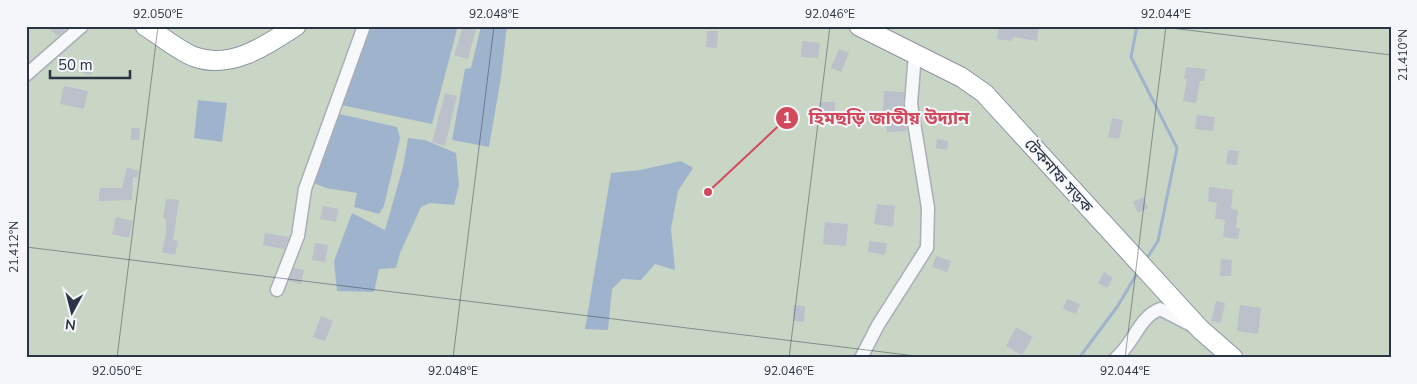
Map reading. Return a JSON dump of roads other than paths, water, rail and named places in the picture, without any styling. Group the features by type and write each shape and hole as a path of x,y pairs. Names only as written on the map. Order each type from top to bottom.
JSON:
{"highway":[{"path":"145,26 195,58 228,61 262,49 296,26"},
{"name":"টেকনাফ সড়ক","path":"859,26 961,77 984,93 1200,330 1233,358"}],"street":[{"path":"26,75 82,26"},
{"path":"276,290 298,236 305,188 364,26"},
{"path":"861,358 878,325 927,248 928,208 910,104 915,54"},
{"path":"1116,358 1127,349 1148,314 1160,309 1200,330"}],"water":[{"path":"368,26 458,26 432,124 341,105"},
{"path":"481,26 507,26 501,77 489,147 452,140 465,69 471,68"},
{"path":"198,100 227,103 222,142 194,138"},
{"path":"335,113 397,127 400,138 384,206 379,214 354,207 357,193 326,188 314,183"},
{"path":"408,138 425,140 456,153 459,185 454,205 430,203 421,207 400,253 396,268 379,269 374,292 337,291 334,261 352,213 385,230 403,167"},
{"path":"681,161 693,168 678,191 671,229 675,270 655,264 641,280 622,279 612,289 608,330 585,329 611,173 640,170"}],"waterway":[{"path":"1137,26 1131,57 1177,148 1158,241 1145,261"},
{"path":"1079,358 1117,307 1138,272"}],"place":[{"name":"হিমছড়ি জাতীয় উদ্যান","path":"708,192"}]}
